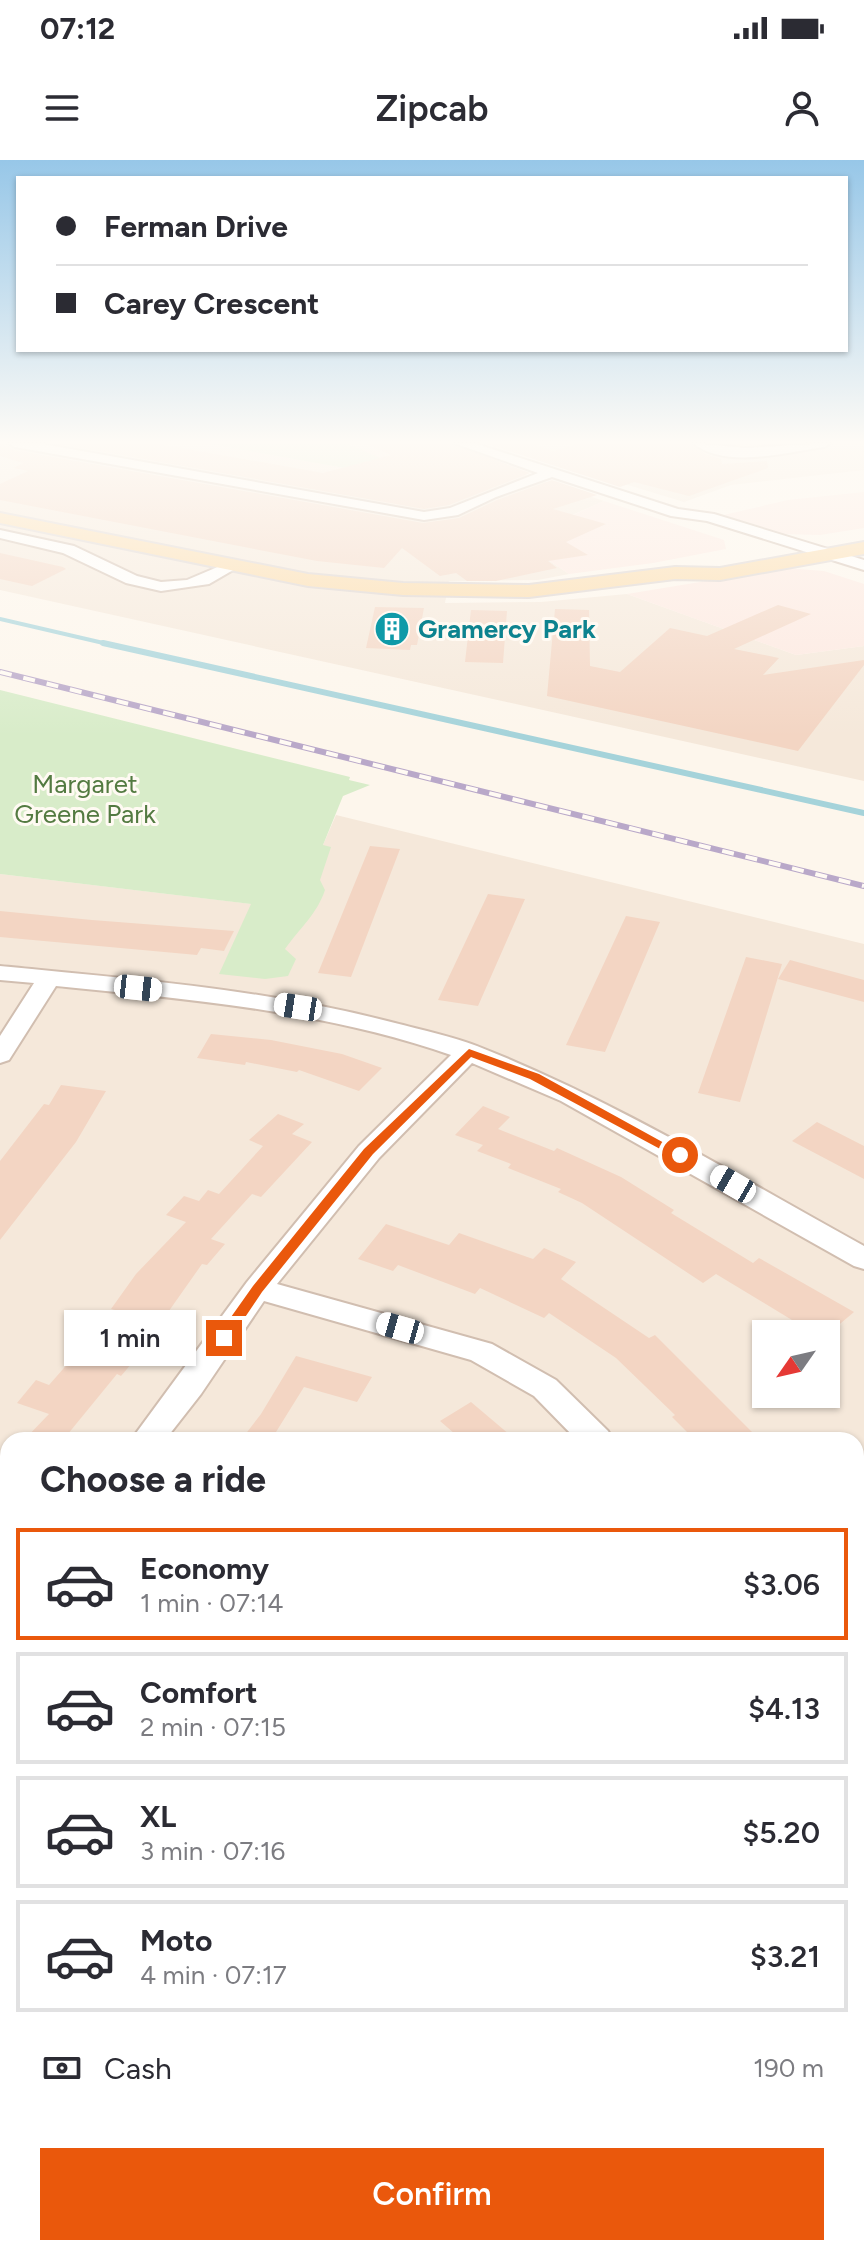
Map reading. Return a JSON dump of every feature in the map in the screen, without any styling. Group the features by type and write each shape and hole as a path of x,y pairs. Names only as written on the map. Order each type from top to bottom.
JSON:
{"main road":[{"path":"110,541 232,566 352,585 468,591 568,587 675,573 720,574 843,541"},
{"path":"675,573 700,562 772,550 831,555 864,548"}],"street":[{"path":"28,541 79,553 119,574 153,585 171,587 200,583 232,566"},
{"path":"744,541 772,550"},
{"path":"772,541 864,579"},
{"path":"831,555 864,565"},
{"path":"0,973 256,1000 319,1010 377,1023 469,1052 535,1077 570,1095 864,1259"},
{"path":"0,1055 49,978"},
{"path":"153,1432 190,1386 257,1289 369,1152 469,1052"},
{"path":"257,1289 481,1352 545,1388 587,1432"}],"shaded area":[{"path":"0,541 520,541 569,574 538,580 449,581 445,603 541,602 627,594 796,655 864,646 864,781 0,590"},
{"path":"520,541 724,541 726,549 653,563 569,574"},
{"path":"785,568 824,571 864,584 864,646 796,655 627,594"},
{"path":"336,815 864,944 864,1432 0,1432 0,874 252,904 265,979"}],"green space":[{"name":"Margaret Greene Park","path":"0,690 350,777 349,780 370,785 343,796 323,845 331,847 320,880 325,890 322,899 285,949 296,959 288,976 265,979 219,974 251,904 0,874"}],"building":[{"path":"212,541 569,541 566,542 588,555 548,561 557,568 496,581 467,581 456,573 440,576 402,548 384,568 317,561"},
{"path":"0,553 66,569 32,586 0,579"},
{"path":"778,605 811,614 734,649 779,658 763,675 864,660 864,665 798,751 547,696 555,609 589,610 590,666 620,672 670,628 707,636"},
{"name":"Gramercy Park","path":"375,607 424,608 417,645 411,645 410,650 366,648"},
{"path":"471,610 507,611 503,663 465,662"},
{"path":"370,846 400,849 351,977 318,973"},
{"path":"488,894 525,899 478,1006 438,1000"},
{"path":"0,911 234,931 224,951 201,948 197,955 0,937"},
{"path":"626,916 660,922 605,1052 566,1045"},
{"path":"746,957 782,964 740,1102 698,1093"},
{"path":"790,960 864,980 864,1002 778,979"},
{"path":"211,1034 271,1040 342,1054 382,1068 359,1091 299,1070 197,1058"},
{"path":"61,1085 106,1091 76,1142 0,1240 0,1161 44,1104 49,1105"},
{"path":"483,1106 510,1117 498,1129 554,1151 557,1148 621,1177 674,1210 671,1213 753,1263 759,1258 854,1312 840,1324 840,1320 792,1320 716,1274 703,1283 582,1203 558,1192 561,1189 508,1168 511,1164 477,1151 483,1145 455,1135"},
{"path":"278,1114 304,1124 292,1134 312,1142 261,1197 252,1194 211,1239 225,1244 207,1265 202,1264 152,1335 155,1336 121,1376 117,1374 70,1432 32,1432 49,1414 17,1403 36,1380 49,1385 115,1310 111,1309 136,1274 186,1222 166,1215 184,1196 199,1201 208,1190 219,1194 263,1146 249,1140"},
{"path":"817,1122 864,1146 864,1179 792,1141"},
{"path":"386,1224 449,1245 459,1233 533,1259 544,1248 576,1262 561,1279 649,1338 655,1335 752,1432 687,1432 672,1417 675,1415 616,1358 549,1313 544,1318 480,1288 475,1294 398,1265 393,1271 358,1259"},
{"path":"296,1356 372,1377 357,1402 304,1387 276,1432 247,1432"},
{"path":"471,1402 507,1432 453,1432 440,1421"}],"waterway":[{"path":"0,619 112,645"},
{"path":"103,643 864,813"}],"railway":[{"path":"0,672 864,886"}],"place":[{"name":"Gramercy Park","path":"392,629"}],"route":[{"path":"224,1338 257,1289 369,1152 469,1052 535,1077 680,1155"}]}
